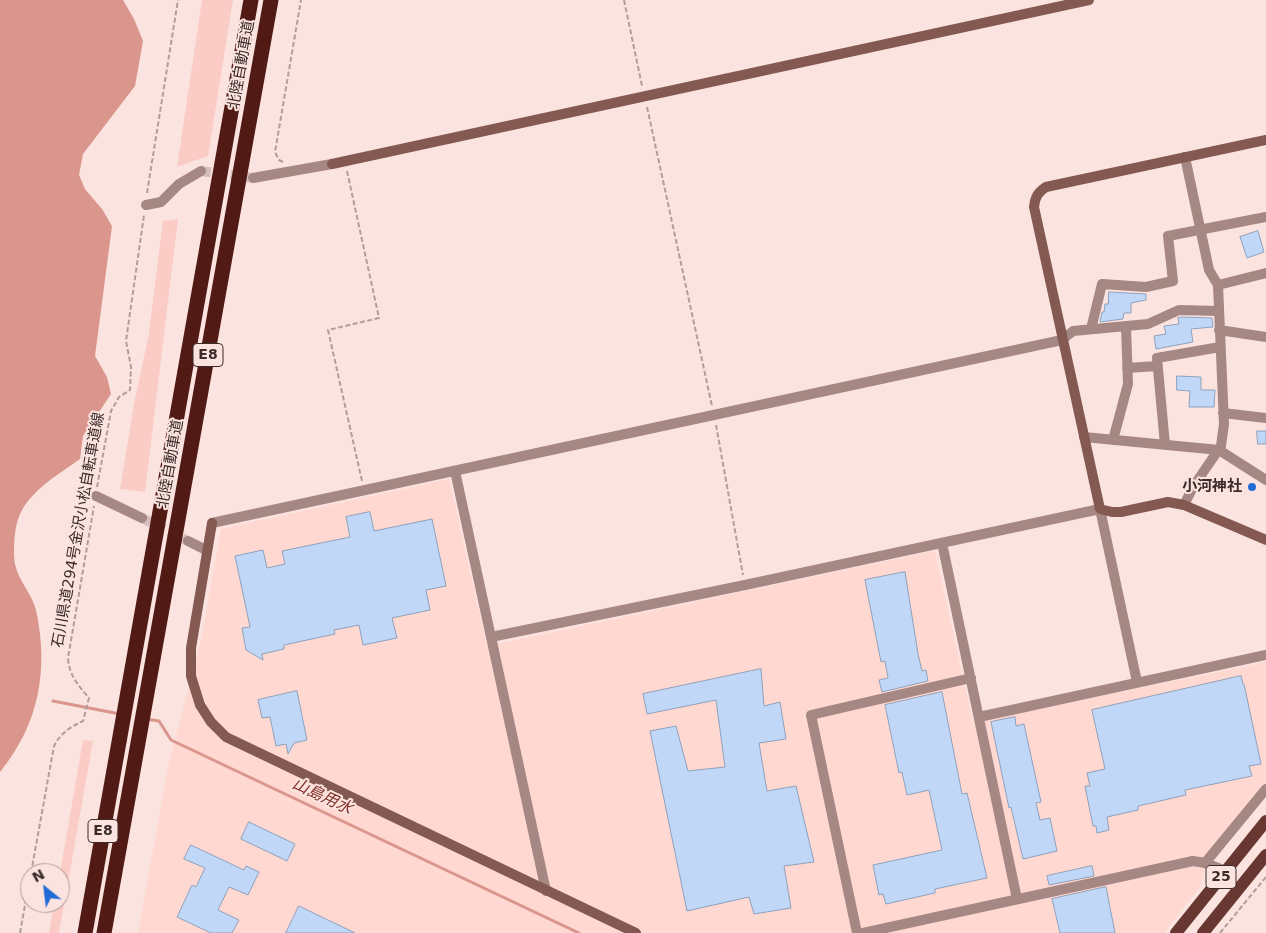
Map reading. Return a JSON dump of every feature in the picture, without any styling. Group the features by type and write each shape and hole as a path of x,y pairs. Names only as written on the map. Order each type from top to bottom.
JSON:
{"highway":[{"name":"北陸自動車道","path":"85,933 251,0"},
{"name":"北陸自動車道","path":"104,933 271,0"}],"main road":[{"name":"25","path":"1176,933 1266,821"},
{"name":"25","path":"1203,933 1266,855"}],"street":[{"path":"253,178 332,164 1090,0"},
{"path":"1137,682 1034,207 1037,195 1046,187 1266,140"},
{"path":"1184,504 1193,487 1222,446 1224,424 1218,285 1209,270 1186,157"},
{"path":"146,205 161,202 179,184 201,171"},
{"path":"1090,329 1102,284 1146,287 1173,281 1168,236 1266,217"},
{"path":"1218,285 1266,273"},
{"path":"636,933 226,738 211,722 200,705 191,676 190,648 212,523 1062,340 1073,331 1148,324 1179,310 1218,311"},
{"path":"1113,440 1128,384 1126,326"},
{"path":"1219,330 1266,337"},
{"path":"1165,444 1157,358 1220,347"},
{"path":"1127,368 1158,366"},
{"path":"1223,413 1266,418"},
{"path":"1084,437 1219,450 1266,480"},
{"path":"455,471 546,891"},
{"path":"96,496 142,518"},
{"path":"491,637 1100,509 1112,512 1168,502 1184,504 1266,540"},
{"path":"188,541 206,550"},
{"path":"942,543 1017,899"},
{"path":"979,717 1266,655"},
{"path":"857,933 811,714 971,678"},
{"path":"1205,863 1266,789"},
{"path":"863,933 1193,861 1205,863 1226,871"}],"path":[{"name":"石川県道294号金沢小松自転車道線","path":"33,863 54,746 60,736 71,726 83,721 89,698 74,679 69,668 68,658 111,411 119,397 130,390 131,366 126,341 178,0"},
{"path":"298,170 279,160 275,152 301,0"},
{"path":"624,0 714,415 745,585"},
{"path":"346,161 379,318 328,330 364,490"},
{"path":"1220,933 1266,877"},
{"path":"20,933 24,913"}],"shaded area":[{"path":"0,0 123,0 134,19 143,41 135,86 83,154 79,175 85,189 102,209 112,226 95,356 107,377 111,394 83,436 80,459 39,489 26,504 19,517 15,538 15,564 36,610 40,632 41,675 38,696 24,735 0,772"},
{"path":"202,0 233,0 208,156 177,167"},
{"path":"178,219 145,492 120,489 134,404 149,333 163,221"},
{"path":"449,479 487,646 935,551 973,723 1266,662 1266,781 1210,850 1200,887 1164,933 138,933 169,762 200,645 221,529"},
{"path":"83,740 93,741 70,871 70,863 62,863"},
{"path":"52,913 63,913 59,933 49,933"}],"building":[{"path":"1258,231 1264,252 1247,258 1240,237"},
{"path":"1109,292 1146,294 1146,300 1131,303 1131,313 1124,313 1123,319 1100,322 1105,304 1108,304"},
{"path":"1178,318 1212,318 1213,327 1191,329 1193,342 1156,349 1154,336 1166,334 1164,326 1179,324"},
{"path":"1177,376 1201,377 1201,390 1215,390 1214,407 1189,407 1190,391 1177,390"},
{"path":"1257,431 1266,431 1266,444 1258,444"},
{"path":"370,512 374,531 432,519 446,586 426,590 430,610 392,618 397,638 363,645 359,625 334,630 335,634 284,645 284,649 262,654 263,660 246,650 242,628 250,627 235,556 263,550 267,568 285,564 282,551 350,537 346,517"},
{"path":"905,572 918,654 922,671 926,670 928,681 882,692 879,680 888,678 885,661 881,662 865,580"},
{"path":"761,669 764,706 780,702 786,739 759,743 767,791 796,786 814,862 784,866 791,908 754,914 749,897 687,911 650,731 676,726 688,771 725,767 716,700 647,714 643,694"},
{"path":"1241,676 1261,764 1249,766 1252,776 1185,790 1186,795 1138,806 1138,810 1107,817 1109,830 1097,833 1096,826 1093,826 1085,786 1090,786 1087,773 1105,769 1092,710"},
{"path":"297,691 307,740 294,743 288,754 286,744 276,746 270,717 262,718 258,700"},
{"path":"942,692 962,794 967,793 987,878 935,889 935,893 886,904 883,894 879,895 873,865 942,850 929,790 907,795 902,772 899,773 885,705"},
{"path":"1015,717 1016,726 1024,724 1041,802 1036,803 1040,820 1050,818 1057,851 1023,859 1011,807 1009,808 991,722"},
{"path":"249,822 295,844 287,861 241,839"},
{"path":"191,845 244,870 246,866 259,872 248,895 229,887 218,910 239,920 232,933 211,933 177,917 192,885 196,887 205,868 184,859"},
{"path":"1092,866 1094,876 1049,885 1047,876"},
{"path":"1106,887 1115,933 1060,933 1052,899"},
{"path":"299,906 355,933 286,933"}],"waterway":[{"name":"山島用水","path":"53,701 120,714"},
{"name":"山島用水","path":"146,719 159,721 171,740 579,933"}],"tunnel":[{"path":"201,171 253,178"},
{"path":"142,518 188,541"}],"place":[{"name":"小河神社","path":"1252,487"}]}
